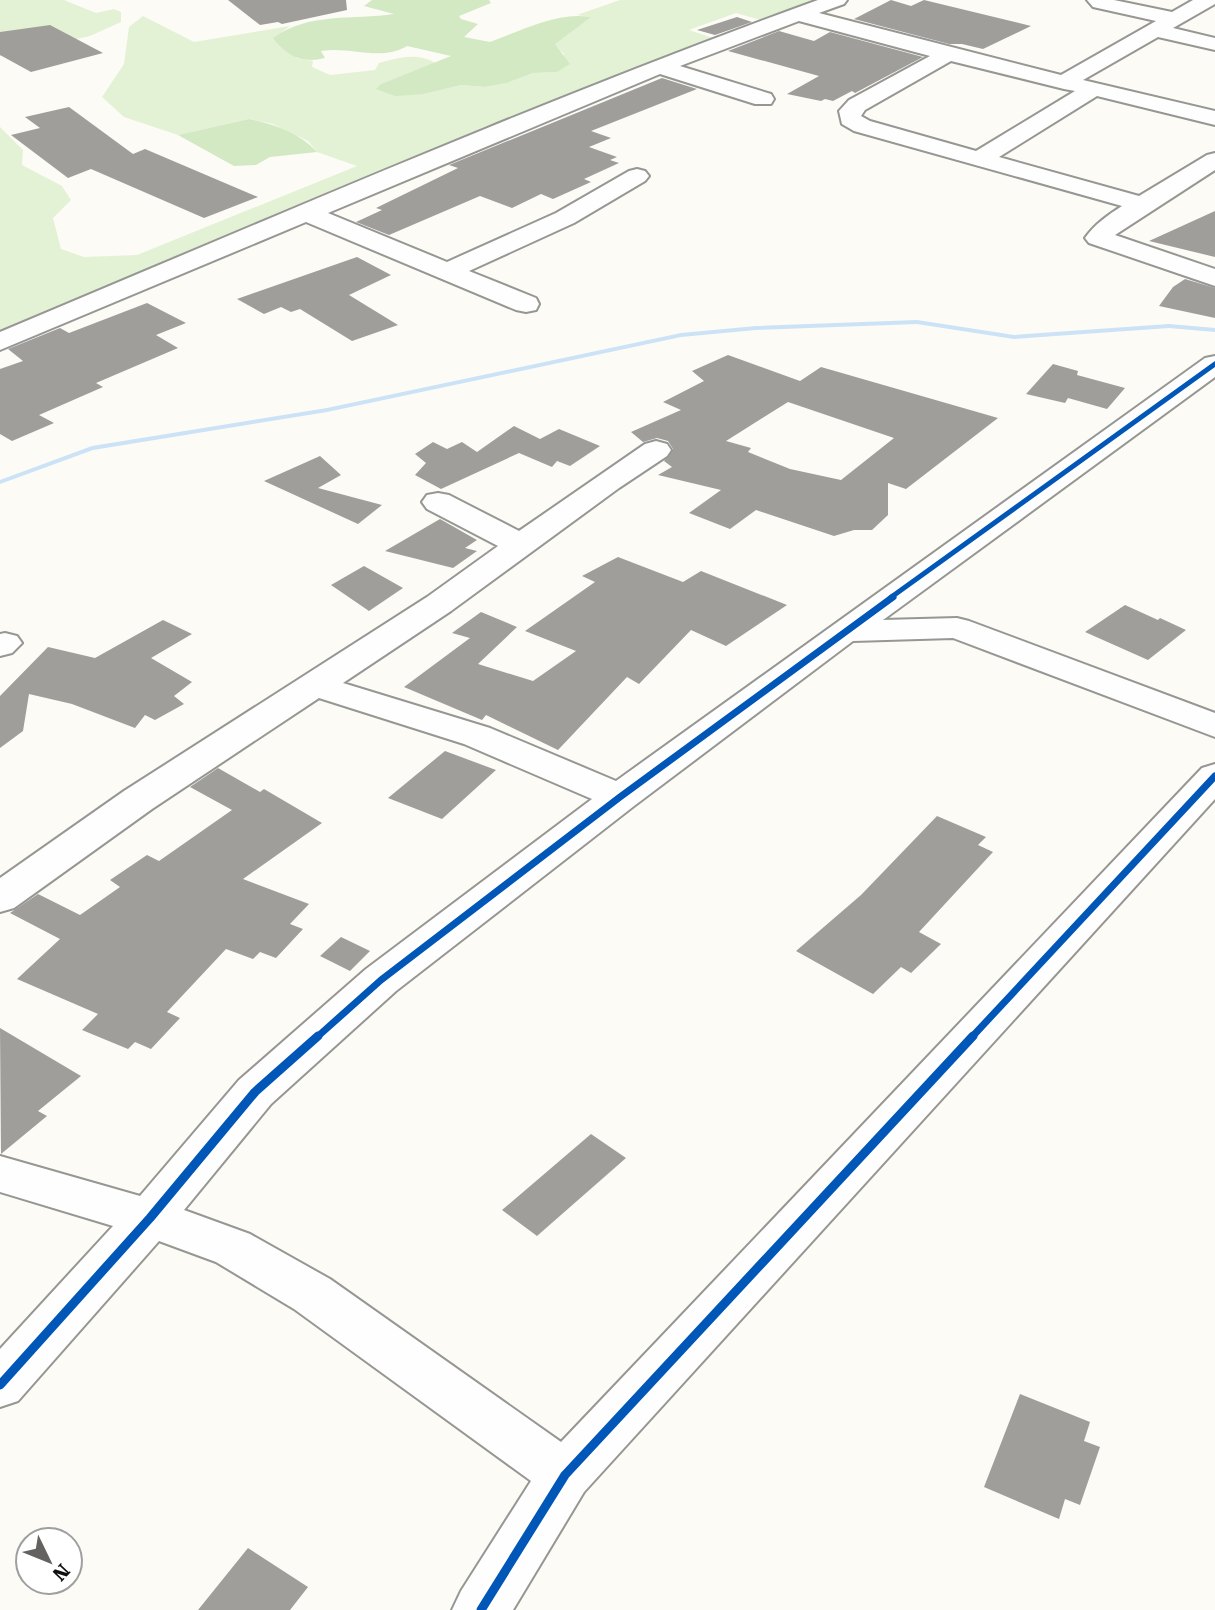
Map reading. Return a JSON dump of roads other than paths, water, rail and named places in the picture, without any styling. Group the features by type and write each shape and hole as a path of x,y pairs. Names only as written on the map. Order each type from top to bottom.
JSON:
{"street":[{"path":"0,342 658,66 837,0"},
{"path":"1097,0 1215,44"},
{"path":"1064,82 1208,0"},
{"path":"798,14 948,54 1215,118"},
{"path":"948,54 857,105 849,115 862,126 1141,204"},
{"path":"658,66 763,99"},
{"path":"981,158 1094,89"},
{"path":"1215,160 1141,204 1111,224 1098,238 1215,278"},
{"path":"448,271 565,218 637,176"},
{"path":"307,213 526,303"},
{"path":"0,1385 150,1218 255,1092 381,980 620,797 917,578 1215,364"},
{"path":"0,898 138,800 439,604 608,481 656,450"},
{"path":"438,502 521,544"},
{"path":"917,578 957,628"},
{"path":"845,631 957,628 1215,726"},
{"path":"313,685 477,736 620,797"},
{"path":"481,1610 565,1475 1215,776"},
{"path":"0,1174 150,1218 233,1248 312,1294 565,1475"}],"waterway":[{"path":"0,482 92,448 327,410 681,335 756,328 917,322 1014,337 1169,326 1215,330"}]}
